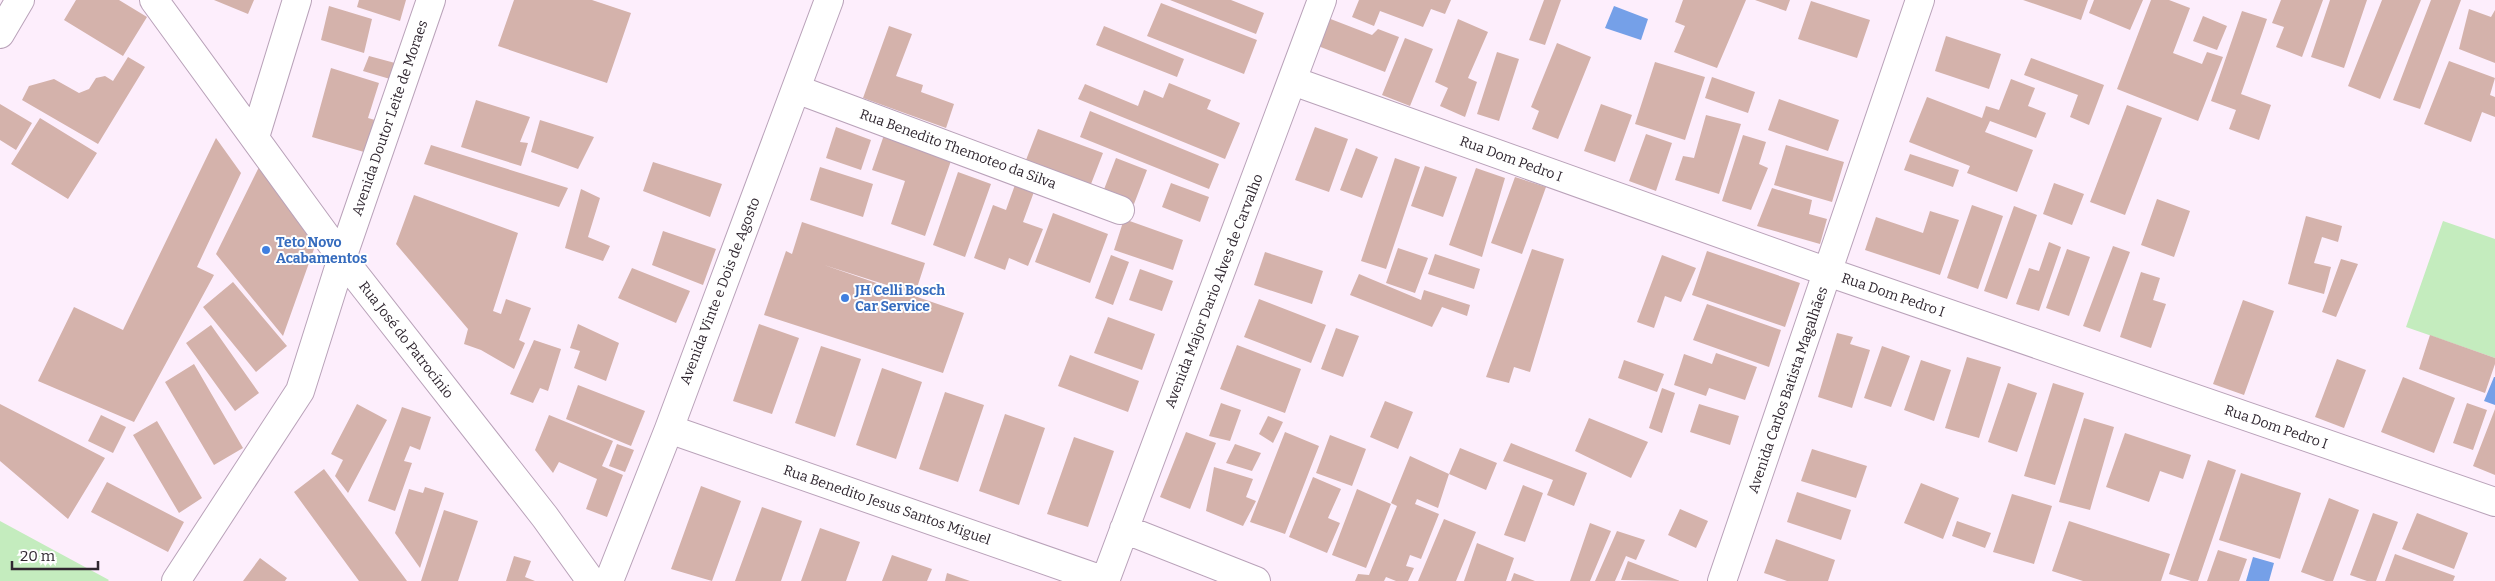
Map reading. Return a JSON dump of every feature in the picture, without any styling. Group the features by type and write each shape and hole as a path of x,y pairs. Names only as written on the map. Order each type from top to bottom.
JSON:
{"street":[{"path":"0,34 20,0"},
{"name":"Rua José do Patrocínio","path":"154,0 342,258 545,517 591,581"},
{"path":"255,137 297,0"},
{"name":"Avenida Doutor Leite de Moraes","path":"176,581 300,391 342,258 431,0"},
{"name":"Avenida Vinte e Dois de Agosto","path":"609,581 669,429 829,0"},
{"name":"Avenida Major Dario Alves de Carvalho","path":"1105,581 1322,0"},
{"name":"Avenida Carlos Batista Magalhães","path":"1722,581 1920,0"},
{"name":"Rua Dom Pedro I","path":"1293,81 1828,272 2495,502"},
{"name":"Rua Benedito Themoteo da Silva","path":"796,89 1120,210"},
{"name":"Rua Benedito Jesus Santos Miguel","path":"669,429 1105,581"},
{"path":"1124,529 1256,581"}],"green space":[{"path":"2443,221 2495,239 2495,358 2406,327"},
{"path":"0,521 109,580 0,581"}],"water":[{"path":"1614,6 1648,19 1641,40 1605,28"},
{"path":"2495,377 2495,405 2484,401"},
{"path":"2253,557 2274,563 2269,581 2246,581"}],"building":[{"path":"76,0 119,0 147,17 123,56 64,20"},
{"path":"214,0 254,0 248,14"},
{"path":"359,0 406,0 400,21 357,7"},
{"path":"514,0 592,0 631,13 607,83 498,46"},
{"path":"1170,0 1231,0 1264,13 1256,34"},
{"path":"1359,0 1451,0 1445,14 1431,9 1423,27 1380,11 1374,26 1352,17"},
{"path":"1544,0 1561,0 1545,45 1529,40"},
{"path":"1683,0 1746,0 1717,68 1674,52 1685,26 1675,22"},
{"path":"1755,0 1790,0 1786,11"},
{"path":"2023,0 2088,0 2081,20"},
{"path":"2094,0 2143,0 2130,30 2089,13"},
{"path":"2151,0 2169,0 2190,8 2173,53 2202,64 2207,52 2223,57 2198,121 2117,89"},
{"path":"2281,0 2323,0 2302,57 2276,47 2284,27 2272,23"},
{"path":"2330,0 2367,0 2344,68 2311,57"},
{"path":"2382,0 2421,0 2380,99 2348,86"},
{"path":"2431,0 2461,0 2420,109 2393,100"},
{"path":"1811,1 1870,20 1857,58 1798,39"},
{"path":"1161,3 1257,40 1244,74 1147,36"},
{"path":"329,6 372,19 364,53 321,40"},
{"path":"2469,9 2491,17 2495,10 2495,63 2459,49"},
{"path":"2242,11 2267,19 2241,94 2271,105 2259,140 2229,129 2236,110 2211,101"},
{"path":"2203,16 2227,26 2217,50 2193,41"},
{"path":"1328,18 1372,35 1378,29 1399,37 1385,72 1318,46"},
{"path":"1458,19 1488,32 1468,78 1477,82 1465,117 1440,106 1448,88 1435,82"},
{"path":"889,26 912,34 896,76 923,85 921,92 954,104 946,128 863,98"},
{"path":"1104,26 1184,59 1177,77 1096,45"},
{"path":"1946,36 2001,54 1989,89 1935,71"},
{"path":"1405,38 1433,49 1410,106 1382,95"},
{"path":"1557,43 1591,57 1558,139 1532,129 1539,111 1531,107"},
{"path":"1497,52 1519,59 1499,121 1477,114"},
{"path":"369,56 395,63 390,79 363,71"},
{"path":"128,57 145,67 98,144 22,100 29,86 54,79 79,93 89,89 96,78 105,76 113,81"},
{"path":"2031,58 2104,85 2089,125 2070,117 2078,95 2024,75"},
{"path":"2449,61 2495,78 2490,95 2495,97 2495,117 2482,112 2471,142 2424,124"},
{"path":"1655,62 1705,77 1685,140 1635,124"},
{"path":"331,68 379,83 368,118 375,120 364,152 312,137"},
{"path":"1712,77 1755,92 1748,113 1705,98"},
{"path":"2011,79 2035,88 2028,106 2046,113 2036,138 1990,121 1985,132 2033,150 2017,192 1967,173 1970,166 1909,142 1927,97 1982,118 1986,106 1999,110"},
{"path":"1169,83 1211,100 1207,109 1240,123 1225,159 1078,99 1085,84 1138,106 1144,90 1163,98"},
{"path":"1779,99 1839,120 1828,151 1768,130"},
{"path":"476,100 530,117 520,142 528,143 521,166 461,147"},
{"path":"0,104 32,123 16,150 0,140"},
{"path":"1601,104 1632,115 1615,162 1584,151"},
{"path":"2127,105 2162,118 2125,215 2090,202"},
{"path":"1090,111 1219,164 1209,189 1080,137"},
{"path":"1706,115 1741,124 1719,194 1675,180 1683,156 1694,158"},
{"path":"40,118 97,153 68,199 11,164"},
{"path":"540,120 594,137 578,169 531,152"},
{"path":"836,127 871,140 861,170 826,158"},
{"path":"1315,127 1348,139 1329,192 1295,180"},
{"path":"1038,129 1103,153 1091,184 1026,160"},
{"path":"1646,134 1672,143 1656,191 1629,181"},
{"path":"884,135 952,158 925,236 891,224 905,181 872,170"},
{"path":"1743,135 1766,142 1759,164 1768,168 1751,210 1722,201"},
{"path":"216,138 241,173 197,267 214,275 134,422 38,381 74,307 123,330"},
{"path":"431,145 568,188 559,207 424,164"},
{"path":"1786,145 1844,162 1832,202 1774,185"},
{"path":"1356,148 1378,157 1362,198 1340,190"},
{"path":"1910,154 1959,170 1953,187 1904,170"},
{"path":"1116,158 1147,170 1134,204 1103,192"},
{"path":"1395,158 1420,167 1386,269 1361,261"},
{"path":"653,162 722,184 710,217 643,191"},
{"path":"1425,166 1457,177 1443,217 1411,206"},
{"name":"Teto Novo Acabamentos","path":"259,167 315,246 283,336 216,254"},
{"path":"820,167 873,184 863,217 810,200"},
{"path":"1476,168 1505,178 1482,257 1449,245"},
{"path":"958,172 991,184 965,257 933,245"},
{"path":"1515,177 1546,187 1522,254 1491,243"},
{"path":"1016,182 1035,189 1023,222 1043,229 1028,266 1009,258 1005,270 974,258 993,205 1006,210"},
{"path":"1171,183 1209,197 1200,222 1162,207"},
{"path":"2054,183 2084,194 2072,225 2043,214"},
{"path":"1772,188 1812,200 1809,214 1827,219 1820,244 1757,226"},
{"path":"581,189 600,198 588,237 610,246 603,261 565,248"},
{"path":"414,195 518,233 493,311 501,314 506,299 531,308 519,340 525,343 514,369 481,350 464,344 468,329 396,244"},
{"path":"2157,199 2190,211 2174,257 2141,245"},
{"path":"1972,205 2003,216 1978,289 1947,278"},
{"path":"2014,206 2037,215 2007,299 1984,291"},
{"path":"1930,211 1959,220 1940,275 1865,250 1876,217 1923,233"},
{"path":"1053,213 1108,234 1090,283 1035,262"},
{"path":"2306,216 2342,226 2338,242 2322,237 2314,263 2331,267 2324,294 2288,284"},
{"path":"1124,219 1183,240 1173,270 1114,250"},
{"name":"JH Celli Bosch Car Service","path":"802,222 925,263 915,294 824,265 964,313 943,373 764,315 786,251 792,254"},
{"path":"663,231 716,249 703,285 652,265"},
{"path":"2049,242 2061,247 2039,311 2016,304 2029,268 2039,271"},
{"path":"2113,246 2130,252 2100,332 2083,326"},
{"path":"1398,248 1428,258 1415,293 1386,283"},
{"path":"1532,249 1564,259 1530,372 1514,367 1509,383 1486,377"},
{"path":"2067,249 2090,257 2069,316 2046,308"},
{"path":"1707,251 1800,283 1785,327 1692,295"},
{"path":"1265,252 1323,271 1312,304 1254,285"},
{"path":"1435,254 1480,269 1474,289 1428,274"},
{"path":"1111,255 1129,262 1113,305 1095,298"},
{"path":"1662,255 1696,268 1681,302 1665,296 1654,328 1637,322"},
{"path":"2341,259 2358,264 2336,317 2322,312"},
{"path":"632,268 690,291 676,323 618,298"},
{"path":"1140,269 1173,281 1162,311 1129,300"},
{"path":"2141,272 2160,278 2153,300 2166,304 2151,348 2120,337"},
{"path":"1359,274 1421,300 1424,290 1470,305 1467,316 1442,307 1432,327 1350,295"},
{"path":"233,282 287,346 256,372 203,307"},
{"path":"1259,299 1326,325 1311,363 1244,337"},
{"path":"2243,300 2274,311 2244,395 2213,384"},
{"path":"1707,304 1781,330 1769,367 1693,340"},
{"path":"1108,317 1155,334 1142,370 1094,353"},
{"path":"578,324 619,343 606,381 574,368 580,351 570,348"},
{"path":"759,324 799,338 772,414 733,401"},
{"path":"211,325 259,393 235,411 186,343"},
{"path":"1336,328 1359,336 1343,377 1321,369"},
{"path":"1837,333 1853,337 1850,344 1870,350 1852,408 1818,397"},
{"path":"2430,335 2495,358 2495,364 2485,393 2419,369"},
{"path":"534,340 561,349 548,391 540,388 533,403 510,394"},
{"path":"1237,345 1301,369 1285,413 1220,389"},
{"path":"821,346 861,359 835,437 795,423"},
{"path":"1882,346 1910,356 1891,407 1864,398"},
{"path":"1716,353 1757,367 1745,400 1709,388 1706,396 1674,385 1684,354 1712,364"},
{"path":"1070,355 1139,381 1128,412 1058,386"},
{"path":"1967,357 2001,367 1979,438 1945,428"},
{"path":"2337,359 2366,370 2344,428 2315,417"},
{"path":"1624,360 1664,374 1657,392 1618,378"},
{"path":"1921,360 1951,370 1934,421 1904,410"},
{"path":"194,364 243,448 214,465 165,382"},
{"path":"882,368 922,382 896,459 856,445"},
{"path":"2403,377 2455,398 2434,453 2381,432"},
{"path":"2008,383 2037,393 2017,452 1988,442"},
{"path":"2053,383 2084,393 2055,485 2024,476"},
{"path":"578,385 645,411 631,446 566,419"},
{"path":"1662,388 1675,393 1662,433 1649,428"},
{"path":"945,392 984,405 958,482 919,469"},
{"path":"1385,401 1413,412 1398,449 1370,437"},
{"path":"1221,403 1241,410 1230,441 1209,436"},
{"path":"2467,403 2487,410 2473,450 2453,443"},
{"path":"0,404 105,458 68,519 0,461"},
{"path":"357,404 387,420 348,493 335,476 343,460 331,454"},
{"path":"1699,404 1739,416 1730,445 1690,432"},
{"path":"402,407 431,417 420,450 410,446 404,461 412,463 395,511 368,501"},
{"path":"2495,409 2495,475 2473,466"},
{"path":"1005,414 1045,428 1019,505 979,491"},
{"path":"101,415 126,427 113,453 88,441"},
{"path":"549,415 613,441 602,466 623,475 607,517 586,509 597,479 559,462 553,473 535,450"},
{"path":"1268,416 1283,422 1273,443 1259,434"},
{"path":"1589,418 1648,442 1631,478 1575,451"},
{"path":"2084,418 2114,427 2090,510 2059,502"},
{"path":"157,421 202,498 179,513 133,435"},
{"path":"1186,432 1216,443 1190,509 1160,497"},
{"path":"1285,432 1319,446 1285,534 1250,522"},
{"path":"2125,433 2191,455 2183,479 2160,471 2149,502 2106,487"},
{"path":"1330,435 1366,449 1352,486 1316,473"},
{"path":"1074,437 1114,451 1088,527 1047,514"},
{"path":"1511,443 1587,473 1574,506 1547,495 1553,480 1503,461"},
{"path":"617,444 634,450 625,472 609,466"},
{"path":"1235,444 1261,453 1252,471 1226,463"},
{"path":"1460,448 1497,463 1486,490 1449,474"},
{"path":"1812,449 1867,466 1856,498 1801,481"},
{"path":"1410,456 1449,474 1438,508 1417,499 1415,504 1439,514 1421,559 1410,555 1406,566 1414,568 1408,581 1396,581 1386,577 1384,581 1355,581 1358,574 1369,575 1397,506 1391,503"},
{"path":"2208,460 2236,470 2198,581 2191,581 2169,574"},
{"path":"1214,467 1253,479 1246,497 1256,501 1243,526 1206,511"},
{"path":"324,469 407,581 359,581 294,492"},
{"path":"2241,473 2301,493 2280,559 2219,540"},
{"path":"1313,477 1341,489 1328,518 1340,523 1327,553 1289,537"},
{"path":"107,482 184,522 168,552 91,512"},
{"path":"1921,483 1959,498 1943,539 1904,523"},
{"path":"1523,485 1543,493 1525,542 1504,535"},
{"path":"701,486 741,501 712,581 671,569"},
{"path":"425,487 444,493 420,568 395,533 409,489 423,493"},
{"path":"1357,489 1391,504 1366,568 1332,555"},
{"path":"1797,492 1851,510 1841,540 1787,522"},
{"path":"2012,494 2052,506 2034,564 1993,552"},
{"path":"2329,498 2359,510 2333,581 2326,581 2301,572"},
{"path":"762,507 802,521 781,581 735,581"},
{"path":"1680,509 1708,521 1696,548 1668,535"},
{"path":"444,510 478,521 458,581 421,581"},
{"path":"2373,513 2398,522 2376,581 2367,581 2350,575"},
{"path":"2417,513 2468,533 2454,569 2402,549"},
{"path":"1444,519 1476,532 1456,581 1418,581"},
{"path":"1957,521 1991,533 1985,548 1952,536"},
{"path":"2069,521 2170,554 2161,581 2083,581 2052,571"},
{"path":"1590,523 1611,531 1590,581 1570,581"},
{"path":"820,528 860,542 846,581 801,581"},
{"path":"1617,531 1645,540 1636,560 1626,556 1615,581 1595,581"},
{"path":"1776,539 1835,560 1828,581 1787,581 1764,573"},
{"path":"1477,543 1514,558 1506,581 1464,581"},
{"path":"2218,550 2247,559 2239,581 2207,581"},
{"path":"2395,554 2455,576 2453,581 2385,581"},
{"path":"892,555 932,569 927,581 882,581"},
{"path":"514,556 531,561 525,577 535,581 506,581"},
{"path":"260,558 287,578 285,581 243,581"},
{"path":"1628,561 1680,581 1621,580"},
{"path":"947,573 970,581 945,581"},
{"path":"1514,573 1535,581 1511,581"}],"place":[{"name":"Teto Novo Acabamentos","path":"266,250"},
{"name":"JH Celli Bosch Car Service","path":"845,298"}]}
